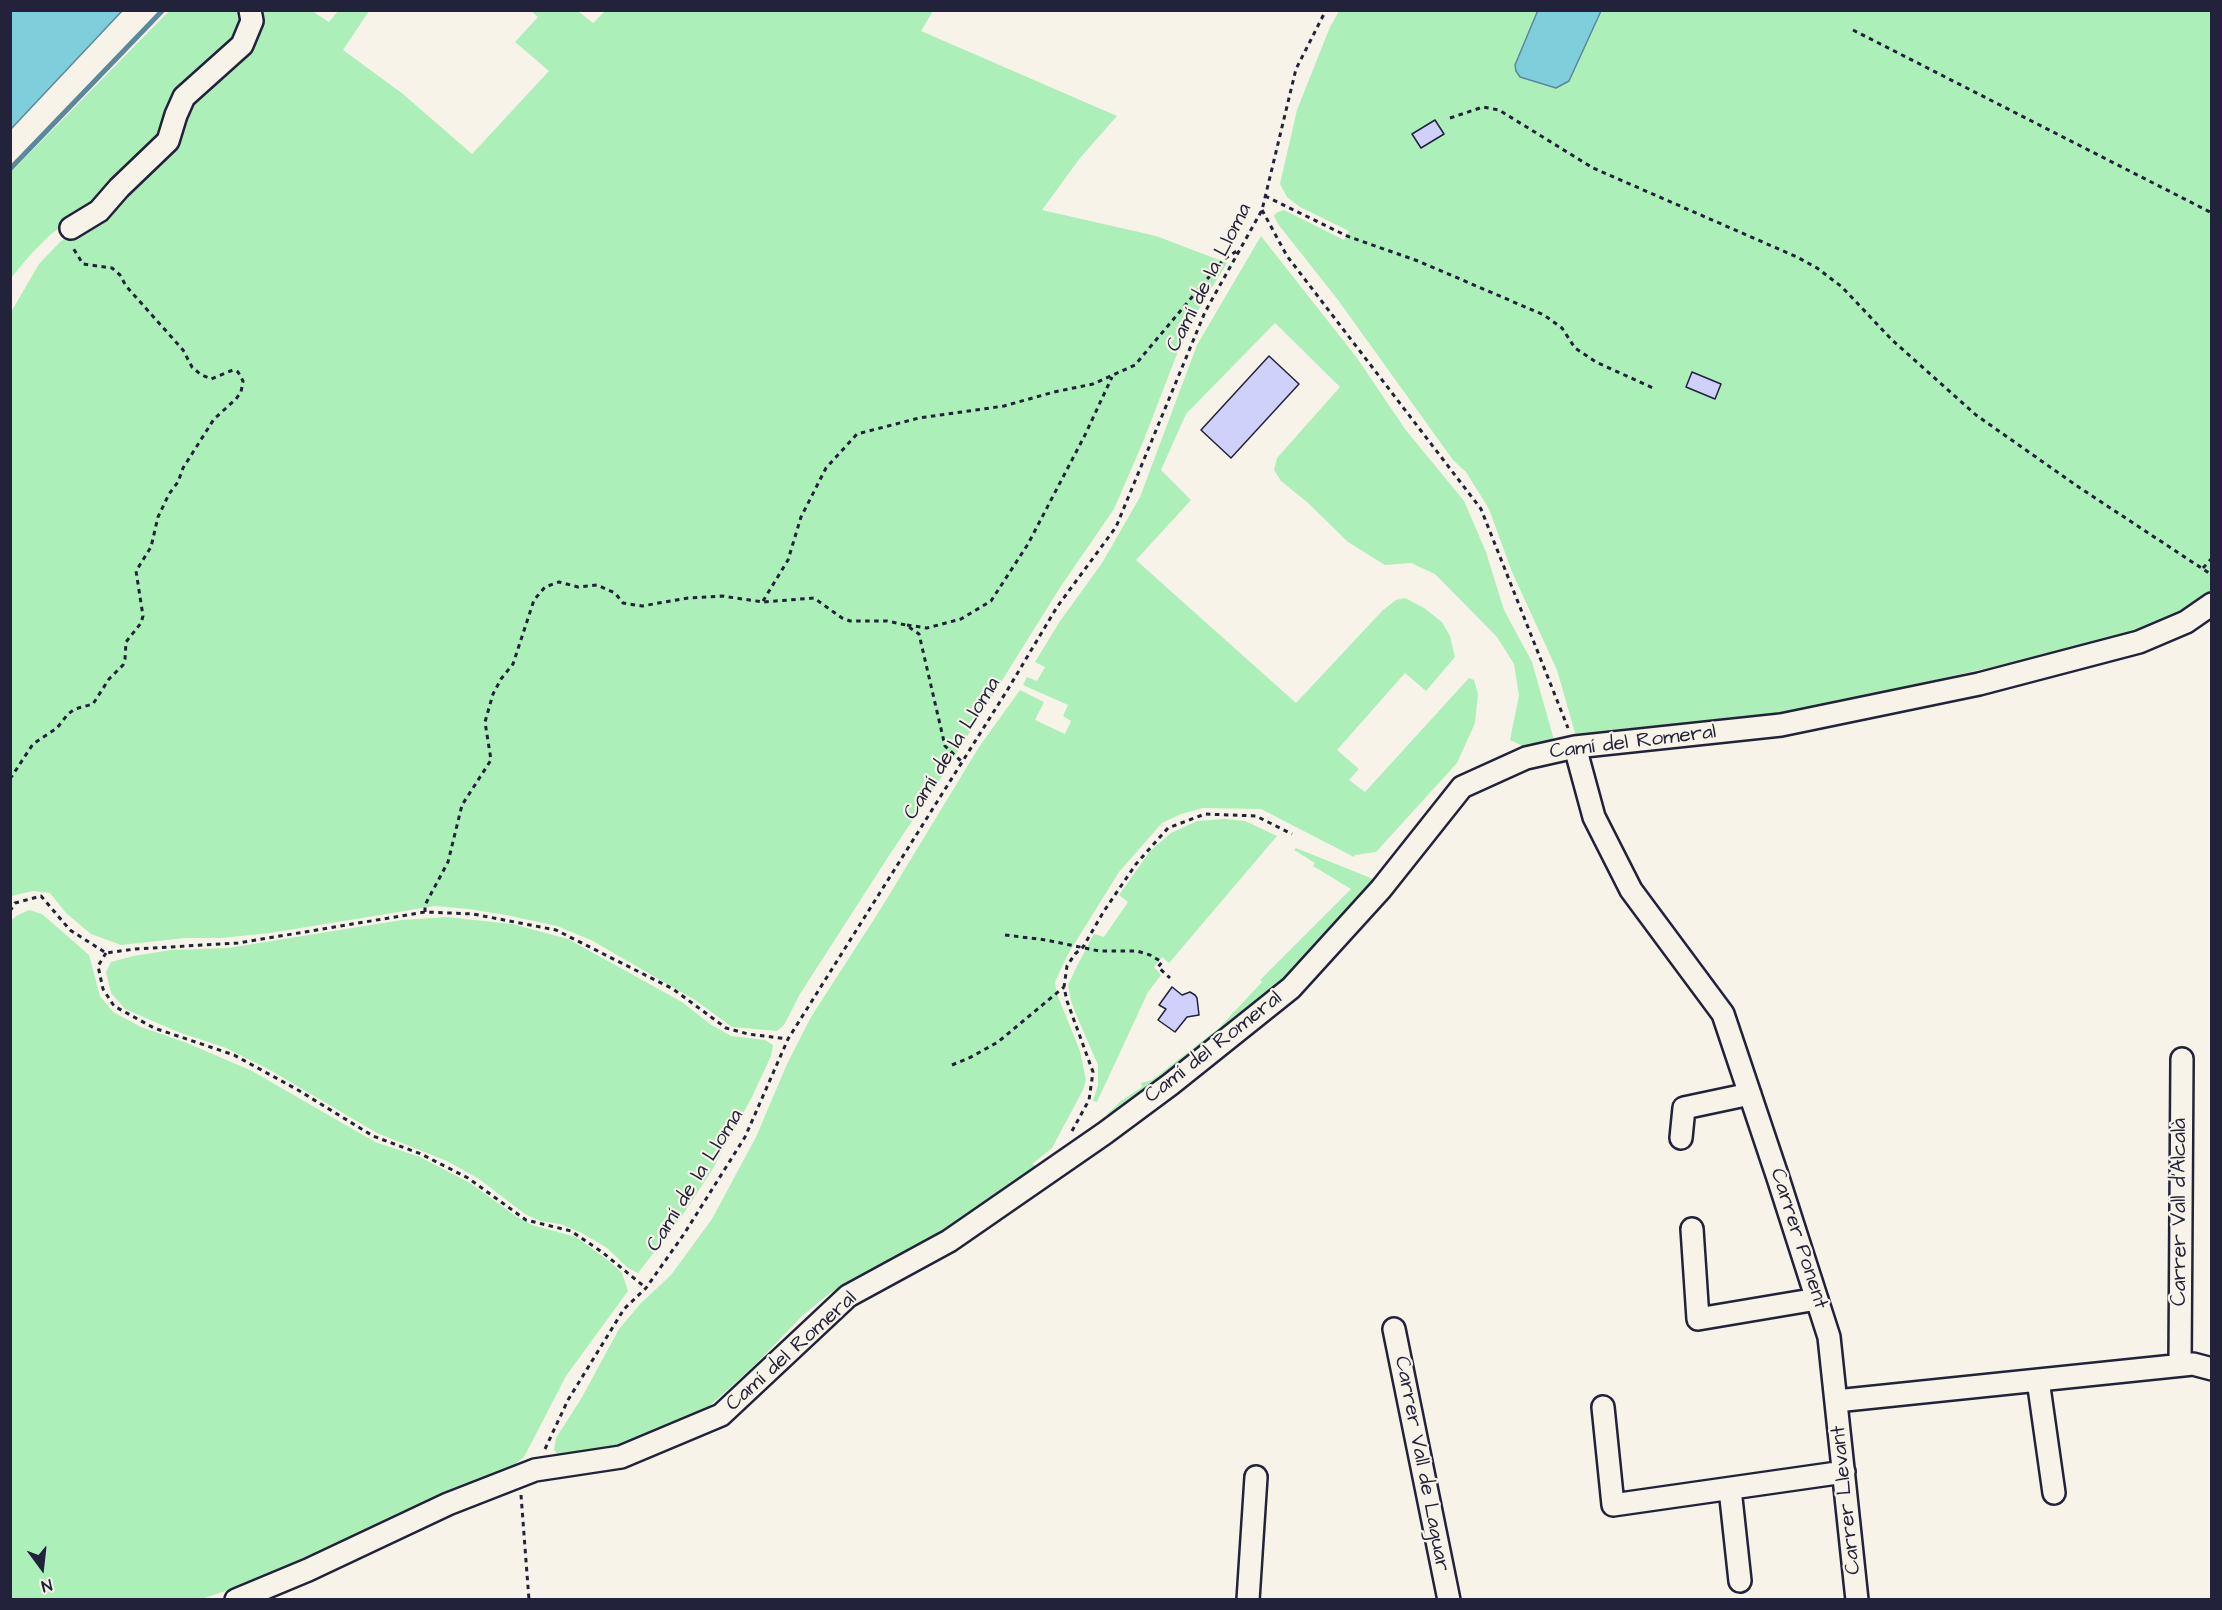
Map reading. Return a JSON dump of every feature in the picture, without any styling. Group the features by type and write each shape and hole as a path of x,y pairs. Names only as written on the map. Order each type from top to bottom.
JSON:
{"street":[{"path":"71,228 99,211 119,188 168,141 184,97 242,45 252,21 249,10"},
{"name":"Camí del Romeral","path":"236,1599 308,1570 448,1504 535,1470 621,1457 721,1415 848,1296 949,1241 1171,1084 1291,988 1381,889 1462,787 1526,758 1575,747 1781,725 1979,684 2139,642 2186,622 2211,604"},
{"name":"Carrer Ponent","path":"1575,747 1594,817 1631,891 1723,1014 1829,1337 1836,1401"},
{"name":"Carrer Vall d'Alcalà","path":"2180,1365 2182,1059"},
{"path":"1681,1138 1684,1108 1750,1094"},
{"path":"1692,1229 1698,1319 1817,1299"},
{"name":"Carrer Vall de Laguar","path":"1394,1329 1449,1599"},
{"path":"1836,1401 2180,1365 2193,1364 2211,1369"},
{"path":"2038,1380 2054,1493"},
{"name":"Carrer Llevant","path":"1836,1401 1857,1599"},
{"path":"1603,1407 1613,1505 1844,1472"},
{"path":"1248,1599 1256,1477"},
{"path":"1730,1488 1740,1581"}],"path":[{"name":"Camí de la Lloma","path":"529,1599 521,1495 568,1400 624,1309 646,1288 684,1234 745,1137 788,1038 1057,607 1116,527 1205,312 1262,210 1296,69 1326,10"},
{"path":"1853,30 2211,213"},
{"path":"1450,118 1482,107 1499,110 1593,168 1797,257 1817,268 1842,287 1892,340 1976,415 2080,488 2211,575"},
{"path":"1265,196 1347,236 1419,261 1544,315 1562,328 1575,348 1582,353 1596,362 1653,388"},
{"path":"1262,210 1287,256 1481,509 1575,747"},
{"path":"10,779 33,744 57,728 75,709 93,704 109,679 123,665 126,642 141,623 143,616 136,571 151,547 158,517 169,494 178,482 183,468 214,419 241,392 243,381 238,372 233,370 211,379 192,367 183,350 126,286 120,275 112,268 83,264 72,246 71,228"},
{"path":"763,602 788,560 801,517 826,468 858,434 919,418 1004,406 1053,392 1094,384 1135,365 1224,260 1241,248"},
{"path":"425,912 425,905 448,862 462,805 491,760 485,722 493,694 513,664 534,600 545,587 559,582 578,587 597,585 615,593 623,603 642,606 688,598 722,596 763,602 814,598 850,621 887,621 927,628 961,619 991,601 1028,544 1085,435 1112,376"},
{"path":"2203,569 2211,558"},
{"path":"906,625 919,634 945,746 962,762"},
{"path":"1069,1157 1071,1135 1089,1100 1093,1072 1076,1030 1064,987 1067,966 1083,947 1136,864 1168,828 1205,814 1256,816 1292,834"},
{"path":"10,911 15,903 41,896 70,930 106,954 155,947 238,943 425,912 473,914 556,930 672,989 726,1028 748,1034 788,1038"},
{"path":"1005,935 1099,951 1137,951 1162,962 1158,968 1170,978"},
{"path":"106,954 98,966 103,989 114,1006 154,1028 234,1055 298,1090 373,1136 421,1154 468,1178 526,1220 571,1231 646,1288"},
{"path":"952,1065 998,1042 1064,987"}],"green space":[{"path":"606,10 933,11 921,31 1117,116 1080,158 1042,210 1156,236 1227,263 1187,328 1143,442 1114,509 1061,586 943,775 800,994 784,1025 777,1031 732,1027 695,1000 591,940 557,926 506,915 435,906 270,933 221,938 185,938 121,945 91,934 66,913 50,893 33,891 11,896 11,312 39,264 60,242 79,228 191,101 258,11 312,11 329,22 338,11 369,11 343,50 403,94 472,154 549,71 515,42 538,17 531,11 578,11 593,23"},
{"path":"169,11 239,11 243,20 241,33 155,148 89,210 50,235 11,278 11,172"},
{"path":"1339,11 2211,11 2211,591 2201,601 2181,613 2144,631 2118,635 2124,637 1794,712 1717,726 1579,741 1557,670 1512,572 1489,509 1466,472 1453,460 1338,300 1274,216 1284,210 1344,240 1349,231 1300,207 1287,197 1280,184 1297,110 1330,27"},
{"path":"1261,236 1357,358 1405,429 1464,501 1486,552 1504,610 1532,662 1554,740 1525,747 1510,740 1519,695 1514,664 1497,637 1435,574 1411,563 1385,565 1348,542 1307,502 1281,481 1274,470 1277,458 1340,387 1275,323 1186,414 1161,470 1191,500 1136,560 1296,703 1383,610 1396,600 1405,598 1424,608 1442,622 1450,636 1455,657 1426,691 1405,673 1337,750 1359,769 1349,780 1365,792 1469,678 1474,680 1478,694 1475,723 1457,763 1376,852 1354,857 1261,809 1203,808 1181,814 1162,823 1119,872 1068,954 1055,982 1057,994 1080,1051 1086,1080 1052,1148 1032,1164 1038,1167 968,1215 830,1293 802,1316 754,1366 706,1409 637,1441 582,1458 564,1460 554,1450 556,1438 581,1399 619,1329 641,1303 671,1275 712,1219 756,1137 787,1064 811,1017 880,910 979,747 1020,690 1044,702 1035,720 1065,734 1071,721 1063,716 1068,705 1023,685 1027,677 1037,681 1045,667 1035,662 1060,621 1102,563 1140,497 1197,345"},
{"path":"1224,819 1245,821 1277,836 1169,963 1162,957 1154,967 1161,975 1148,992 1097,1102 1093,1101 1098,1085 1098,1065 1071,1001 1068,985 1094,934 1104,937 1128,902 1119,895 1150,851 1171,833 1197,821"},
{"path":"1296,848 1378,881 1272,995 1109,1116 1107,1114 1121,1101 1142,1087 1141,1083 1152,1080 1219,1028 1262,982 1260,980 1351,889 1313,866 1315,863 1294,850"},
{"path":"29,910 42,914 89,955 100,996 113,1012 141,1027 187,1043 252,1071 375,1142 420,1157 470,1183 532,1225 576,1237 622,1273 628,1291 566,1376 524,1457 509,1469 396,1514 298,1566 202,1599 11,1599 10,922 16,916"},
{"path":"446,917 512,924 568,939 682,1002 710,1024 731,1036 765,1040 773,1045 771,1056 752,1097 712,1170 682,1216 638,1273 628,1268 607,1248 582,1233 560,1224 540,1221 525,1214 479,1179 447,1161 377,1133 270,1070 226,1048 178,1032 125,1009 111,993 106,972 111,962 133,956 171,950 228,948 402,920"}],"water":[{"path":"1538,10 1601,11 1569,81 1556,88 1520,77 1516,71 1515,65"},
{"path":"10,11 122,11 11,129"}],"building":[{"path":"1435,120 1444,134 1421,148 1412,134"},
{"path":"1269,356 1299,384 1231,458 1201,430"},
{"path":"1692,372 1721,384 1715,399 1686,387"},
{"path":"1172,987 1182,995 1190,992 1195,995 1199,1015 1187,1017 1175,1032 1158,1020 1166,1009 1159,1005"}],"waterway":[{"path":"10,169 163,10"}]}
